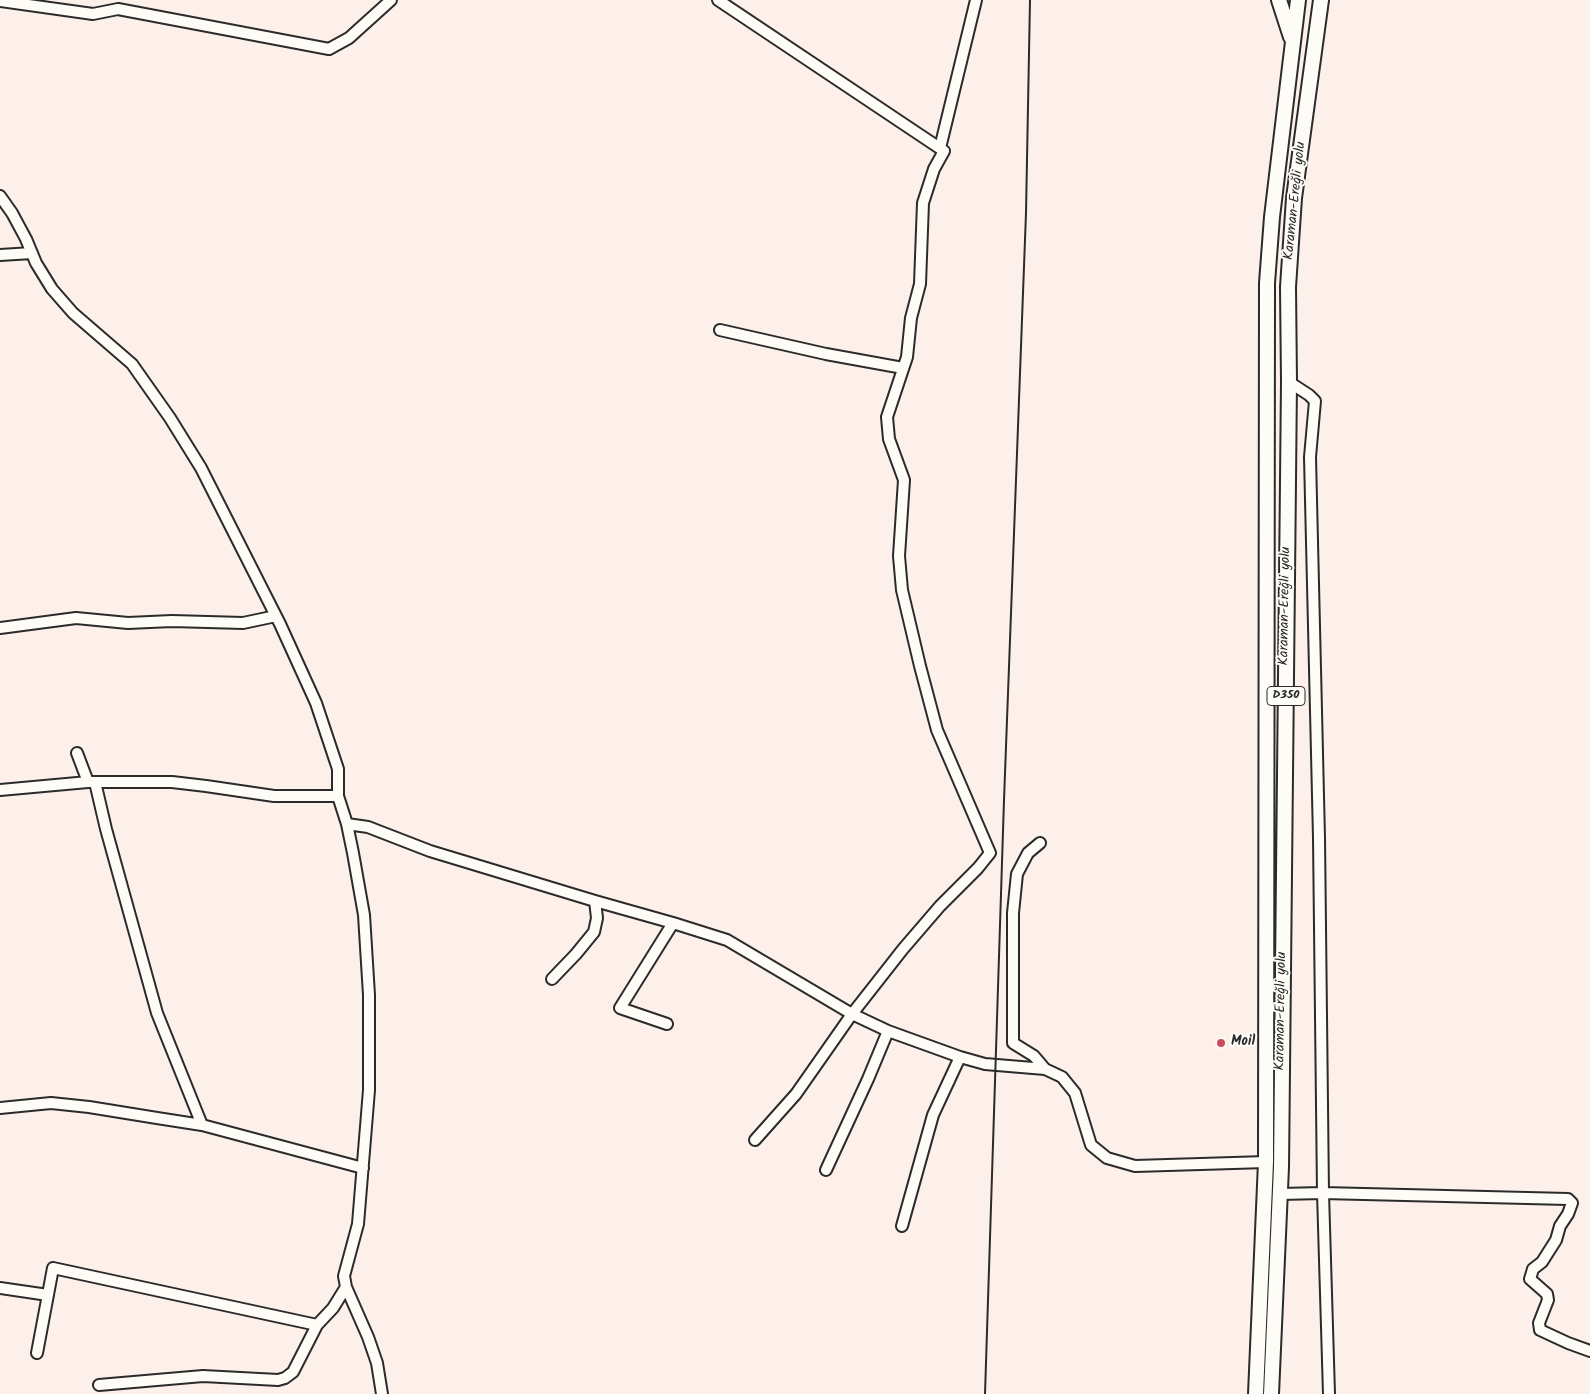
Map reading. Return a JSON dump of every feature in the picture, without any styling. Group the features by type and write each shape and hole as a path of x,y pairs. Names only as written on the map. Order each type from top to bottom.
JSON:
{"highway":[{"path":"1279,0 1292,40"},
{"name":"Karaman-Ereğli yolu","path":"1256,1394 1266,1162 1267,283 1272,217 1298,0"},
{"name":"Karaman-Ereğli yolu","path":"1271,1394 1280,1194 1289,382 1288,287 1294,198 1321,0"}],"street":[{"path":"0,1 93,14 118,9 329,49 349,38 392,0"},
{"path":"718,0 942,150"},
{"path":"755,1140 796,1094 852,1014 903,948 990,853 937,730 902,590 898,556 904,480 889,439 887,417 907,357 911,318 920,284 923,203 942,150 976,0"},
{"path":"0,196 12,213 36,263 52,288 73,312 132,364 170,418 201,468 276,616 319,712 338,768 338,796 347,824 364,915 369,995 369,1090 363,1168 358,1224 344,1276 346,1287 377,1363 382,1394"},
{"path":"0,255 32,253"},
{"path":"720,330 826,354 903,368"},
{"path":"1289,382 1310,395 1315,401 1310,457 1320,838 1322,1193 1329,1394"},
{"path":"0,628 76,618 128,623 172,621 243,623 276,616"},
{"path":"77,753 92,782 157,1013 202,1125"},
{"path":"0,790 92,782 172,782 274,796 338,796"},
{"path":"347,824 368,827 430,851 727,940 852,1014 888,1031 960,1057 985,1064 1045,1069 1062,1077 1075,1094 1091,1145 1107,1158 1136,1166 1266,1162"},
{"path":"1040,843 1028,853 1017,874 1014,913 1013,1044 1034,1056 1045,1069"},
{"path":"552,979 594,932 597,918 595,901"},
{"path":"667,1024 620,1008 673,923"},
{"path":"826,1170 888,1031"},
{"path":"902,1226 933,1115 960,1057"},
{"path":"0,1108 51,1103 89,1107 202,1125 363,1168"},
{"path":"1280,1194 1322,1193 1568,1200 1572,1203 1568,1214 1560,1226 1556,1240 1542,1262 1533,1269 1530,1278 1548,1294 1548,1300 1539,1322 1540,1330 1590,1351"},
{"path":"36,1352 53,1268 317,1325"},
{"path":"99,1385 203,1376 278,1380 285,1378 293,1372 317,1325 333,1308 346,1287"},
{"path":"0,1288 48,1295"}],"railway":[{"path":"985,1394 1004,800 1026,213 1030,0"}],"place":[{"name":"Moil","path":"1221,1043"}]}
